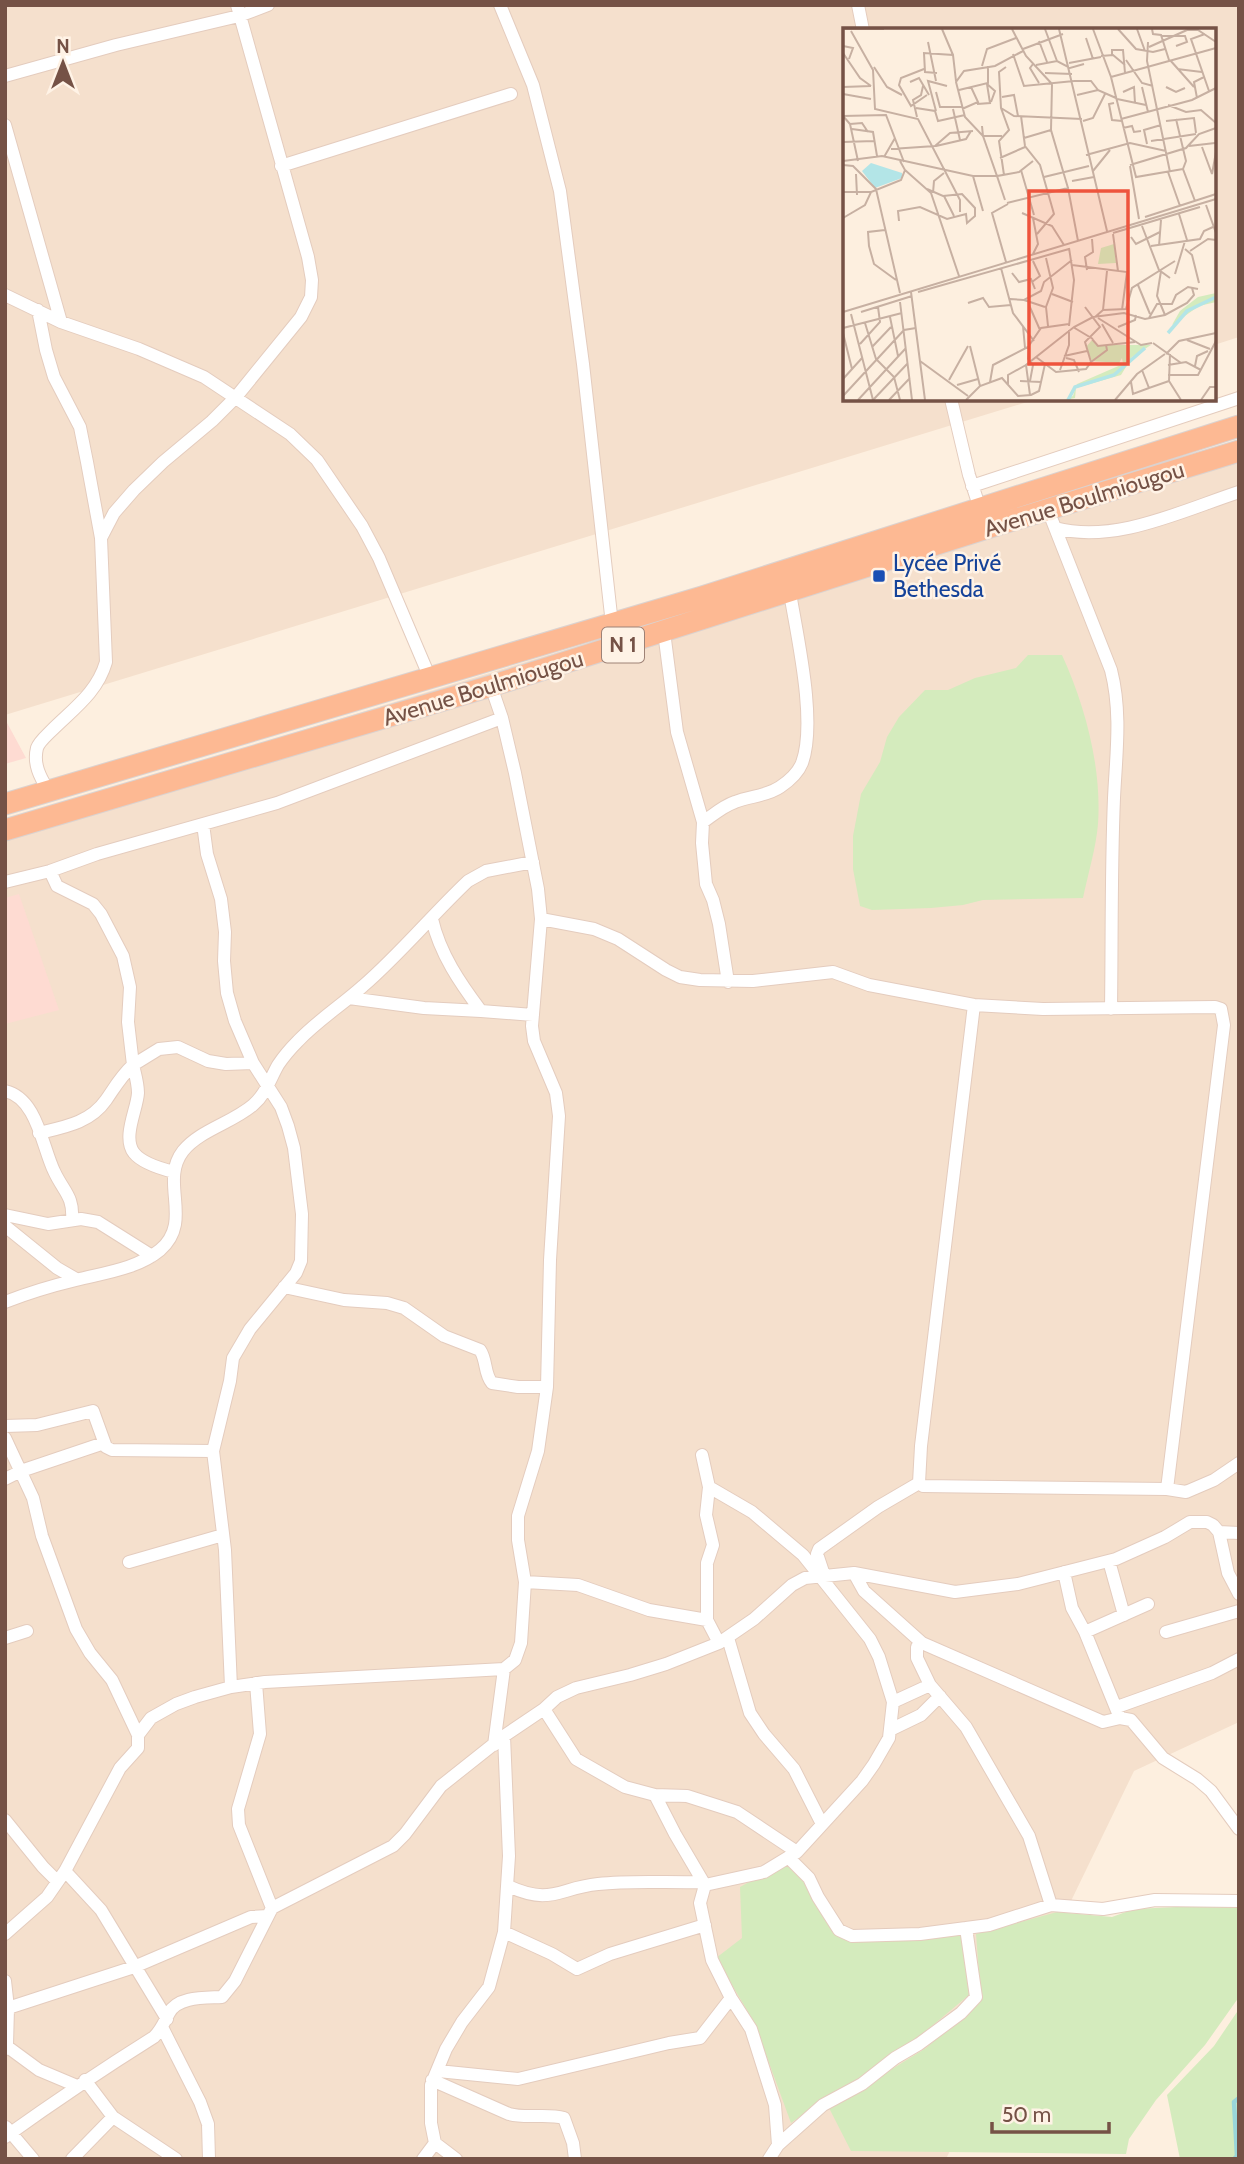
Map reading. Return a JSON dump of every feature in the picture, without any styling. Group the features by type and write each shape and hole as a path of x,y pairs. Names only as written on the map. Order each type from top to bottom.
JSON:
{"highway":[{"name":"Avenue Boulmiougou","path":"5,830 491,686 790,593 983,518 1239,426"},
{"name":"Avenue Boulmiougou","path":"5,804 612,624 983,518 1051,519 1239,451"}],"street":[{"path":"5,76 238,10 268,5"},
{"path":"500,5 533,85 560,191 583,364 612,624"},
{"path":"858,5 863,28"},
{"path":"101,538 114,513 134,490 236,397 301,317 311,298 312,280 308,257 238,10"},
{"path":"281,166 511,94"},
{"path":"5,125 61,322"},
{"path":"5,295 61,322 170,361 204,377 290,433 317,460 343,496 379,558 430,678"},
{"path":"38,310 54,377 80,427 101,538 106,662 102,678 89,696 38,746 36,761 39,775 48,790"},
{"path":"972,486 1239,398"},
{"path":"951,401 972,486 983,518"},
{"path":"1051,519 1082,533 1118,531 1239,492"},
{"path":"1051,519 1111,670 1116,689 1119,728 1114,799 1111,1009"},
{"path":"703,822 733,802 782,786 795,775 801,765 805,752 805,701 790,593"},
{"path":"664,632 677,732 703,822 706,884 719,924 728,982"},
{"path":"138,1735 151,1718 176,1704 231,1687 303,1678 504,1669 519,1653 525,1582 518,1540 518,1516 538,1451 547,1387 550,1260 559,1116 556,1093 534,1041 533,1015 541,919 533,862 502,718 491,686"},
{"path":"5,882 277,803 502,718"},
{"path":"203,824 207,854 224,921 227,993 235,1021 253,1063 288,1126 302,1214 301,1261 296,1273 250,1329 233,1358 213,1451 223,1535 231,1687"},
{"path":"5,1302 35,1290 121,1268 152,1256 163,1248 175,1227 177,1212 173,1188 177,1160 191,1143 255,1104 280,1062 300,1039 318,1021 349,998 462,887 486,872 533,862"},
{"path":"50,871 57,886 93,904 123,956 130,987 128,1022 132,1065 138,1089 131,1146 135,1154 159,1168 174,1172"},
{"path":"432,919 440,946 481,1011"},
{"path":"541,919 576,925 618,939 680,977 728,982 784,979 833,972 877,987 974,1005 1043,1009 1221,1009 1224,1016 1167,1489"},
{"path":"349,998 424,1008 533,1015"},
{"path":"919,1483 921,1446 974,1005"},
{"path":"39,1133 71,1126 90,1116 106,1100 132,1065 159,1049 178,1047 208,1061 226,1064 253,1063"},
{"path":"5,1091 18,1096 26,1105 54,1172 71,1198 72,1220"},
{"path":"5,1215 48,1224 81,1219 99,1222 152,1256"},
{"path":"5,1226 57,1268 76,1279"},
{"path":"284,1287 344,1300 387,1303 404,1308 444,1336 480,1350 492,1383 518,1387 547,1387"},
{"path":"5,1426 37,1425 93,1411 104,1443 112,1450 213,1451"},
{"path":"5,1438 33,1498 42,1536 76,1629 90,1654 113,1680 138,1735 138,1748 120,1768 47,1898 5,1934"},
{"path":"5,1479 104,1443"},
{"path":"702,1455 709,1487 706,1515 713,1545 707,1563 707,1620 723,1641 750,1713 794,1769 822,1825"},
{"path":"919,1483 923,1486 1167,1489 1186,1492 1236,1467"},
{"path":"822,1576 818,1549 878,1507 919,1483"},
{"path":"508,1886 524,1893 555,1895 597,1884 704,1883 764,1872 793,1855 822,1825 862,1781 889,1738 893,1702 870,1639 803,1555 757,1516 709,1487"},
{"path":"7,2008 134,1967 251,1917 270,1912 393,1846 441,1786 557,1697 569,1690 629,1675 723,1641 804,1578 854,1573 955,1592 999,1588 1109,1561 1165,1537 1190,1522 1207,1522 1219,1532 1228,1573 1239,1594"},
{"path":"1219,1532 1239,1533"},
{"path":"129,1562 223,1535"},
{"path":"1109,1561 1124,1615"},
{"path":"1065,1572 1069,1601 1085,1632 1118,1713 1131,1720 1163,1758 1212,1791 1239,1829"},
{"path":"854,1573 864,1591 922,1643 1103,1722 1239,1659"},
{"path":"525,1582 578,1585 649,1610 707,1620"},
{"path":"1085,1632 1148,1604"},
{"path":"1166,1632 1239,1611"},
{"path":"5,1638 27,1631"},
{"path":"922,1643 917,1647 917,1658 930,1685 965,1727 1029,1836 1051,1905"},
{"path":"423,2159 435,2143 430,2102 435,2075 462,2022 489,1987 504,1932 508,1886 499,1740 504,1669"},
{"path":"33,2159 7,2132 61,2100 81,2083 154,2037 165,2024 170,2010 176,2005 187,2000 222,1997 230,1990 270,1912 239,1825 238,1809 260,1734 256,1683"},
{"path":"893,1702 930,1685"},
{"path":"890,1730 921,1715 940,1696"},
{"path":"544,1709 576,1759 625,1787 655,1795 687,1796 737,1812 793,1855 839,1930 852,1936 920,1934 989,1925 1051,1905 1103,1909 1155,1900 1239,1901"},
{"path":"655,1795 704,1883 700,1903 712,1960 731,1998 751,2029 775,2105 778,2145"},
{"path":"5,1820 43,1867 61,1875 101,1910 120,1939 165,2024 200,2102 208,2124 209,2159"},
{"path":"504,1932 577,1969 610,1954 705,1925"},
{"path":"769,2159 778,2145 823,2105 862,2084 895,2058 919,2044 961,2013 976,1997 966,1928"},
{"path":"5,1981 6,2047 39,2070 81,2083 113,2117 176,2159"},
{"path":"435,2075 518,2078 700,2038 731,1998"},
{"path":"435,2075 509,2114 521,2117 564,2118 573,2143 575,2159"},
{"path":"72,2159 113,2117"},
{"path":"435,2143 456,2159"}],"shaded area":[{"path":"5,5 1239,5 1239,337 1216,344 1216,28 843,28 843,401 1030,401 5,715"},
{"path":"1239,444 1239,1722 1134,1771 946,2159 5,2159 5,821"},
{"path":"5,719 26,758 5,764"},
{"path":"19,894 59,1010 5,1024 5,898"}],"green space":[{"path":"1028,655 1062,655 1078,695 1090,737 1099,803 1094,852 1083,898 983,900 931,908 872,910 860,906 853,869 853,836 861,794 880,762 887,737 899,717 925,690 948,690 975,678 1016,668"},
{"path":"789,1860 806,1878 817,1908 839,1935 961,1933 969,1995 889,2062 823,2100 791,2123 754,2022 716,1958 742,1938 740,1887"},
{"path":"1239,1904 1239,1997 1205,2045 1156,2100 1129,2139 1126,2154 851,2151 829,2108 926,2048 981,1999 976,1934 1057,1912 1112,1917 1134,1909"},
{"path":"1239,2009 1239,2159 1180,2159 1167,2095 1214,2046"}],"waterway":[{"path":"1234,2159 1237,2156 1234,2102 1239,2098"}],"place":[{"name":"Lycée Privé Bethesda","path":"879,576"}]}
